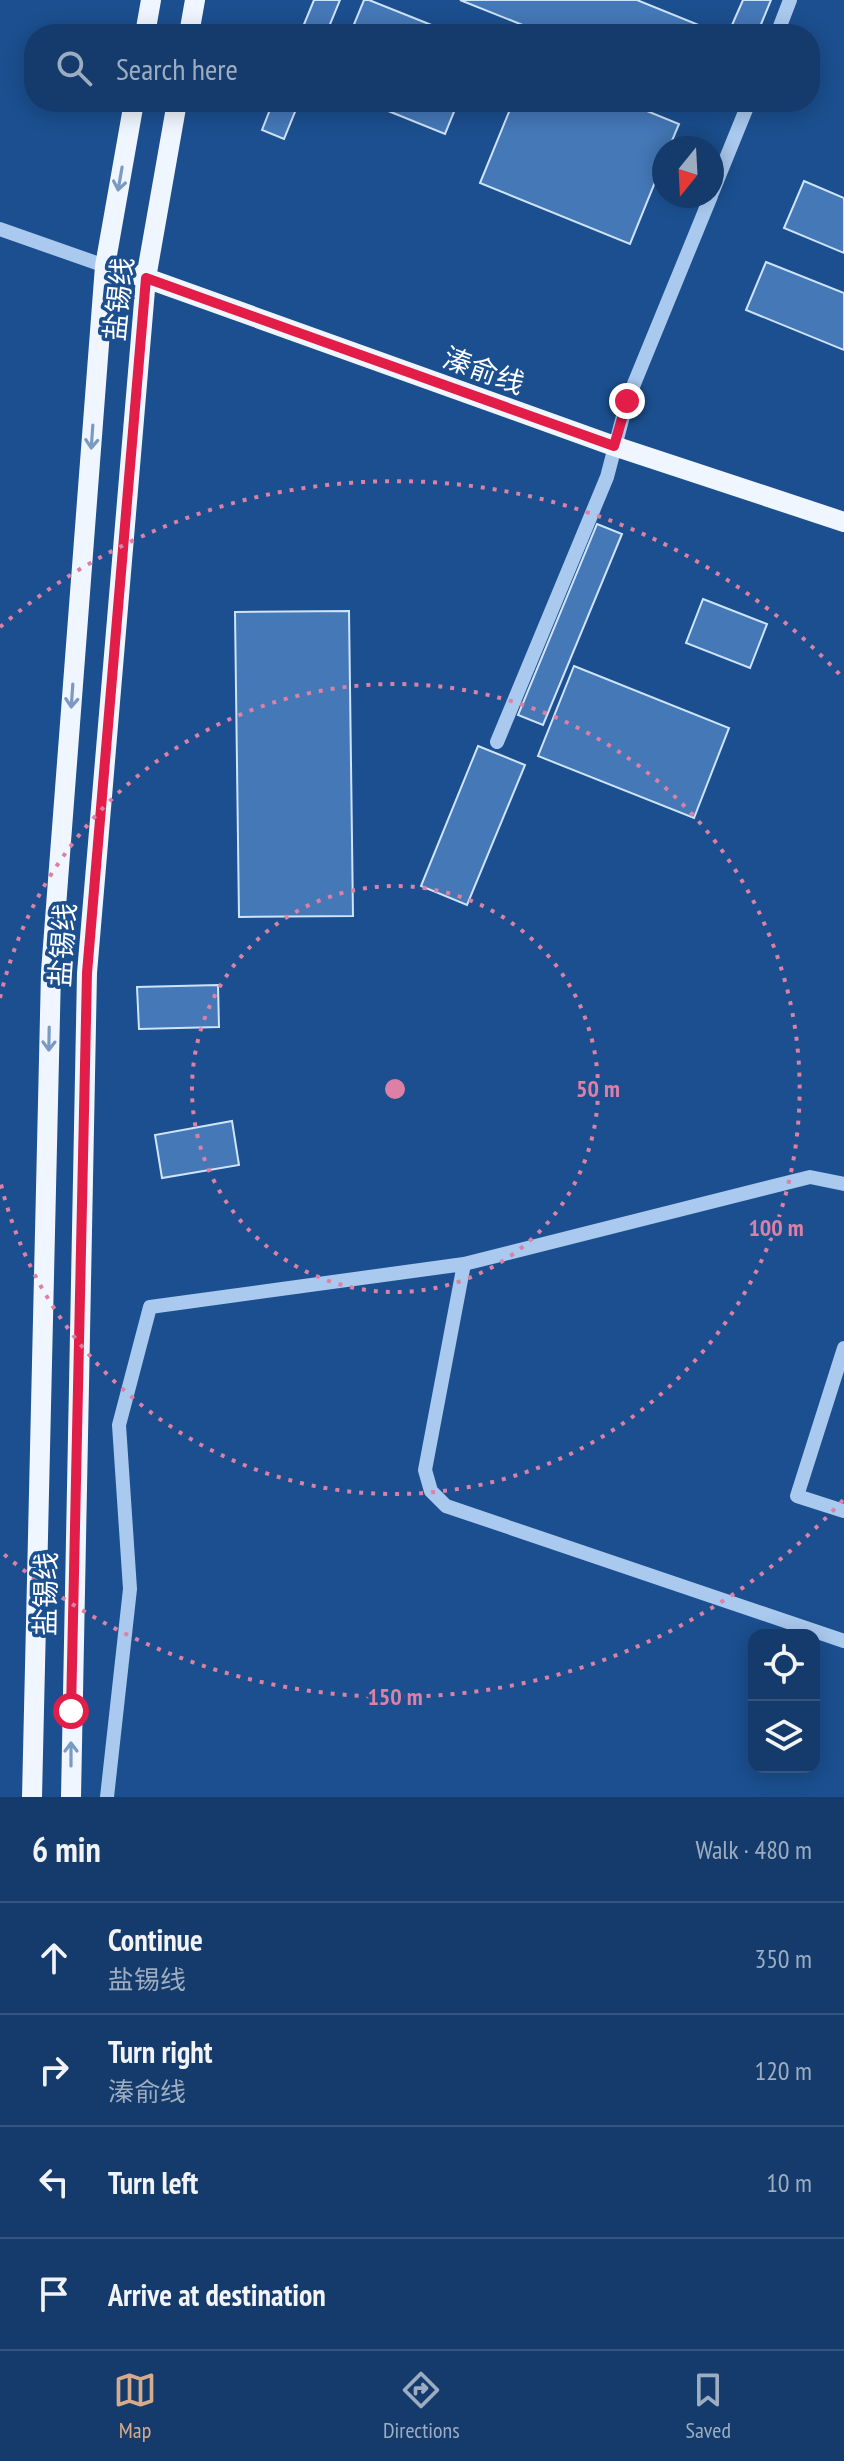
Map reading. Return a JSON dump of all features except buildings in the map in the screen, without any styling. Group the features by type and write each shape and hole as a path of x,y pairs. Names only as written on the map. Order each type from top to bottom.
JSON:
{"main road":[{"path":"147,24 151,0"},
{"path":"191,24 195,0"},
{"name":"盐锡线","path":"32,1797 51,972 105,266 132,112"},
{"name":"盐锡线","path":"71,1797 87,973 146,278 175,112"},
{"name":"溱俞线","path":"105,266 614,446 844,522"}],"street":[{"path":"781,24 790,0"},
{"path":"724,163 745,112"},
{"path":"497,742 607,477 627,401 705,208"},
{"path":"0,229 105,266"},
{"path":"107,1797 130,1589 119,1425 150,1307 464,1264 810,1177 844,1184"},
{"path":"464,1264 425,1470 431,1491 446,1506 844,1641"},
{"path":"844,1348 797,1496 844,1511"}],"route":[{"path":"71,1711 87,973 146,278 614,446 627,401"}]}
